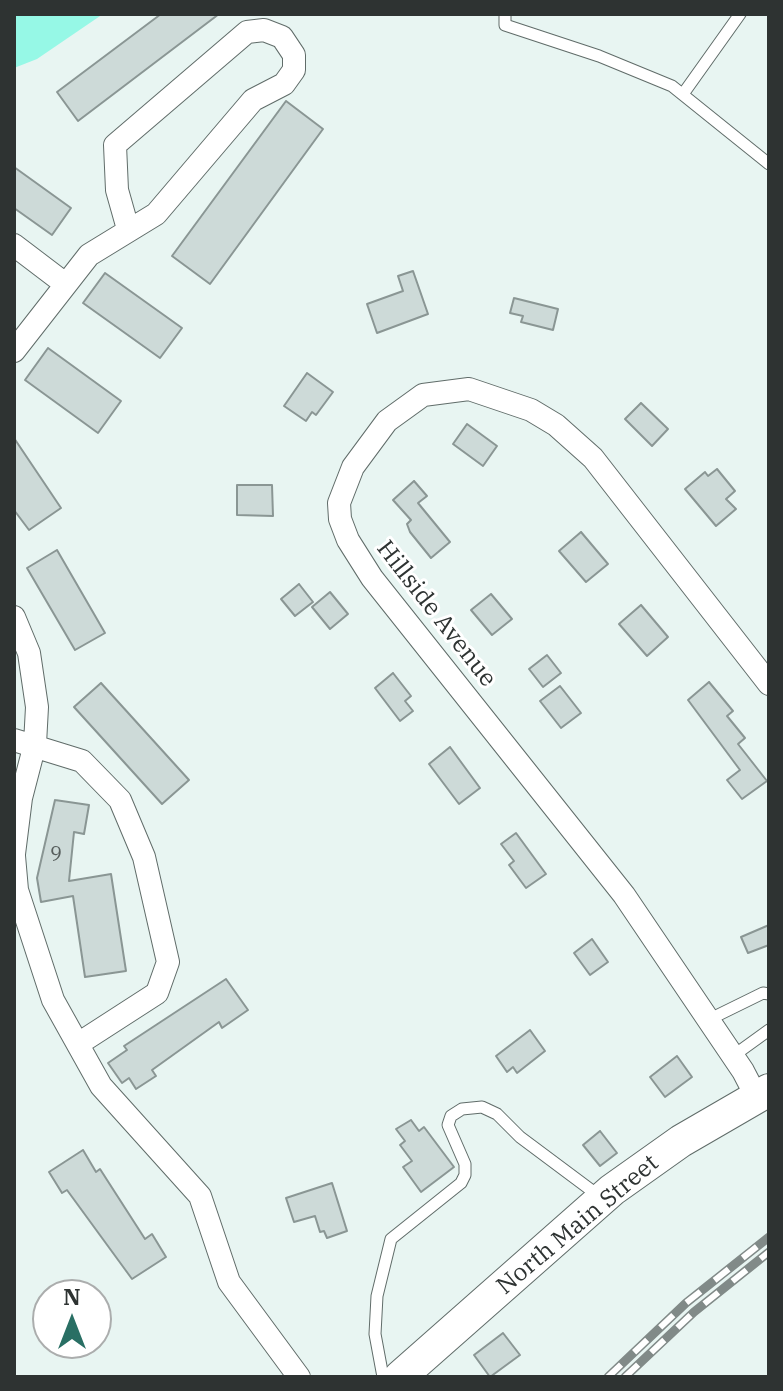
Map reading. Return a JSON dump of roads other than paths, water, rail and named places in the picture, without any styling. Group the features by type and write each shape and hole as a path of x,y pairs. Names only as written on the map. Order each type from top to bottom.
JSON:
{"main road":[{"name":"North Main Street","path":"400,1377 602,1199 681,1141 762,1093"}],"street":[{"path":"14,351 64,283 89,255 156,214 253,100 284,84 294,70 294,55 282,37 264,30 247,32 115,145 117,190 128,229"},
{"path":"14,245 64,283"},
{"name":"Hillside Avenue","path":"762,1093 707,1020 624,895 372,578 348,540 339,503 357,458 387,421 423,395 469,389 531,410 556,425 593,458 769,684"},
{"path":"14,617 29,653 37,707 25,742 14,855 17,890 53,1000 101,1086 200,1196 229,1282 299,1377"},
{"path":"25,742 82,761 120,800 144,857 168,962 157,993 78,1044"}],"lane":[{"path":"505,14 505,25 599,56 672,86 769,164"},
{"path":"683,94 740,14"},
{"path":"707,1020 763,993 769,994"},
{"path":"733,1056 769,1030"},
{"path":"383,1377 375,1334 377,1296 391,1239 461,1183 465,1175 465,1164 448,1125 451,1116 462,1109 482,1107 497,1114 520,1137 602,1199"}],"railway":[{"path":"608,1377 686,1303 769,1237"},
{"path":"625,1377 694,1312 769,1252"}]}
